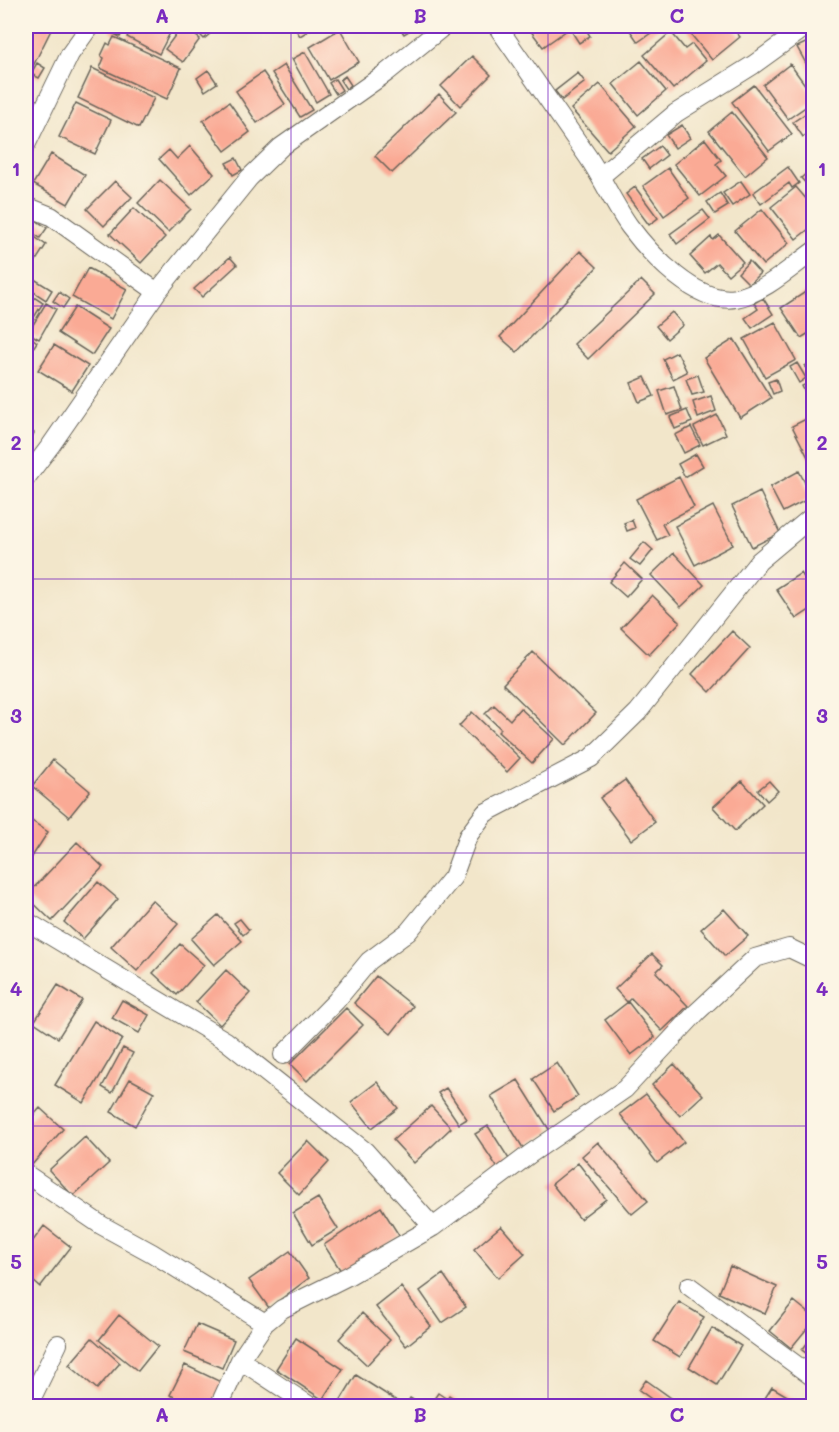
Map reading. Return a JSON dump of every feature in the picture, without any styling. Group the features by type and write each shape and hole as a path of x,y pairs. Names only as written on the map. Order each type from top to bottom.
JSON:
{"street":[{"path":"26,145 70,54 90,26"},
{"path":"26,478 157,292 249,178 281,147 386,73 444,26"},
{"path":"496,26 601,176 630,226 658,259 684,283 708,295 734,298 761,288 813,251"},
{"path":"601,176 676,112 753,65 807,26"},
{"path":"26,206 51,216 157,292"},
{"path":"283,1055 336,1001 369,961 408,932 453,877 468,836 485,813 591,758 638,712 759,561 813,515"},
{"path":"26,921 226,1041 365,1151 433,1227"},
{"path":"219,1407 240,1360 265,1323 282,1309 348,1276 433,1227 530,1154 625,1089 697,1012 755,957 789,948 813,960"},
{"path":"26,1174 100,1225 152,1253 265,1323"},
{"path":"689,1286 813,1378"},
{"path":"28,1407 58,1344"},
{"path":"240,1360 310,1407"}],"building":[{"path":"26,26 53,26 26,80"},
{"path":"113,26 126,26 120,37 110,32"},
{"path":"133,26 166,26 172,29 159,54 127,37"},
{"path":"182,26 200,39 183,62 165,49"},
{"path":"192,26 219,26 204,39"},
{"path":"312,26 313,28 300,36 294,27"},
{"path":"398,26 417,26 404,34"},
{"path":"527,26 568,26 570,28 543,47"},
{"path":"584,26 590,36 579,43 570,29"},
{"path":"634,26 661,26 638,42 629,29"},
{"path":"684,26 731,26 740,37 712,60"},
{"path":"340,29 359,62 329,80 310,47"},
{"path":"671,32 685,49 692,44 706,61 673,89 644,55"},
{"path":"114,37 181,68 167,99 100,68 104,58 101,56 107,43 110,45"},
{"path":"814,39 814,78 797,47"},
{"path":"305,52 329,94 316,102 292,59"},
{"path":"472,56 491,75 460,106 441,86"},
{"path":"641,61 666,91 638,115 613,84"},
{"path":"37,63 45,68 39,78 31,74"},
{"path":"790,64 814,97 814,101 788,119 763,85"},
{"path":"284,65 312,110 300,117 272,73"},
{"path":"92,68 154,98 139,128 78,98"},
{"path":"208,70 217,83 205,91 197,78"},
{"path":"263,72 285,104 257,123 236,91"},
{"path":"578,73 585,82 562,100 555,91"},
{"path":"345,76 351,85 346,89 340,80"},
{"path":"335,79 342,90 336,94 329,83"},
{"path":"600,84 636,126 608,151 571,109"},
{"path":"754,85 792,134 769,151 732,102"},
{"path":"439,94 456,112 392,173 375,156"},
{"path":"229,102 250,132 225,151 203,121"},
{"path":"76,103 111,120 95,154 59,137"},
{"path":"814,108 814,130 803,137 793,122"},
{"path":"732,112 768,157 745,176 709,131"},
{"path":"682,125 690,138 675,148 666,135"},
{"path":"705,139 721,160 716,164 726,176 700,196 674,164"},
{"path":"190,146 214,174 191,195 159,159 169,150 177,159"},
{"path":"660,146 667,155 649,169 642,159"},
{"path":"51,154 85,175 68,204 33,184"},
{"path":"236,158 242,170 233,175 226,163"},
{"path":"788,167 799,183 792,188 789,183 761,204 753,193"},
{"path":"814,167 814,192 801,178"},
{"path":"668,168 689,198 664,216 643,186"},
{"path":"160,180 191,209 168,232 138,203"},
{"path":"115,181 132,197 104,226 87,209"},
{"path":"741,181 750,194 732,206 723,193"},
{"path":"635,187 658,218 649,225 626,194"},
{"path":"796,187 814,208 814,225 796,239 771,207"},
{"path":"720,193 728,206 715,214 707,202"},
{"path":"134,208 165,237 141,263 110,234"},
{"path":"762,209 789,243 763,265 735,231"},
{"path":"703,210 710,219 677,244 670,234"},
{"path":"26,213 47,228 40,238 26,228"},
{"path":"26,231 46,245 28,273 26,271"},
{"path":"719,235 743,262 728,275 717,263 705,273 690,256 711,237 713,240"},
{"path":"580,251 597,267 517,352 500,337"},
{"path":"230,257 237,265 202,297 194,289"},
{"path":"749,261 760,273 749,284 738,273"},
{"path":"88,268 127,289 111,319 72,297"},
{"path":"26,274 52,290 46,300 26,287"},
{"path":"641,280 655,294 588,359 574,344"},
{"path":"807,291 814,301 814,330 801,338 781,308"},
{"path":"26,292 43,303 26,330"},
{"path":"59,292 69,299 63,308 53,301"},
{"path":"763,298 773,314 752,328 745,318 758,309 754,303"},
{"path":"46,303 56,309 39,339 28,333"},
{"path":"75,307 109,329 92,355 58,333"},
{"path":"672,312 683,325 667,339 656,326"},
{"path":"775,322 796,360 765,377 744,339"},
{"path":"29,336 37,342 26,359 26,342"},
{"path":"734,339 771,398 740,418 704,358"},
{"path":"54,345 88,366 72,391 38,370"},
{"path":"677,352 687,372 673,379 663,359"},
{"path":"814,360 814,374 811,376 805,366"},
{"path":"797,363 806,378 799,383 790,367"},
{"path":"698,375 704,392 692,395 686,379"},
{"path":"645,377 654,396 639,402 631,383"},
{"path":"776,379 780,391 773,394 768,382"},
{"path":"813,381 814,402 811,403 802,386"},
{"path":"674,386 682,410 667,415 659,391"},
{"path":"711,396 716,411 698,418 693,402"},
{"path":"687,410 692,422 675,429 670,417"},
{"path":"717,415 726,434 703,445 694,427"},
{"path":"814,415 814,469 792,426"},
{"path":"691,427 700,445 684,453 675,435"},
{"path":"26,428 34,433 26,447"},
{"path":"696,454 703,466 685,477 678,464"},
{"path":"799,471 812,497 783,512 770,487"},
{"path":"679,477 694,507 662,524 668,535 657,540 636,499"},
{"path":"760,492 780,533 752,547 732,506"},
{"path":"713,506 733,545 695,565 675,526"},
{"path":"632,520 635,528 627,531 624,523"},
{"path":"644,542 653,550 640,566 630,559"},
{"path":"674,553 704,585 681,607 651,575"},
{"path":"625,563 642,579 626,597 609,582"},
{"path":"801,573 814,592 814,607 796,619 776,589"},
{"path":"652,595 680,622 649,655 621,628"},
{"path":"732,631 750,648 710,692 692,674"},
{"path":"533,652 596,713 565,745 503,684"},
{"path":"494,705 510,720 520,708 554,739 532,763 498,732 501,729 485,714"},
{"path":"472,712 520,758 507,772 459,726"},
{"path":"53,760 90,791 69,817 32,786"},
{"path":"625,780 655,822 631,840 600,798"},
{"path":"742,781 763,804 735,831 713,807"},
{"path":"769,781 778,791 767,801 758,790"},
{"path":"26,817 48,832 26,866"},
{"path":"77,842 103,867 52,921 26,896"},
{"path":"98,882 118,899 83,939 64,922"},
{"path":"152,900 178,924 137,971 111,947"},
{"path":"724,909 748,936 725,956 701,929"},
{"path":"218,915 242,941 214,965 191,939"},
{"path":"240,919 249,930 243,935 234,923"},
{"path":"180,944 204,965 177,995 153,973"},
{"path":"652,954 663,965 656,972 688,1006 662,1031 631,998 627,1002 615,989"},
{"path":"226,970 250,993 220,1025 196,1002"},
{"path":"376,976 413,1006 391,1034 354,1003"},
{"path":"58,985 82,1000 58,1038 34,1022"},
{"path":"122,1000 149,1015 139,1033 112,1018"},
{"path":"628,1002 655,1037 631,1055 605,1020"},
{"path":"346,1008 363,1025 307,1081 290,1064"},
{"path":"94,1021 122,1039 84,1103 55,1085"},
{"path":"123,1048 133,1053 112,1093 102,1087"},
{"path":"557,1063 578,1096 554,1111 533,1079"},
{"path":"674,1064 703,1095 680,1116 652,1085"},
{"path":"130,1079 154,1092 135,1126 111,1112"},
{"path":"518,1080 550,1131 523,1148 491,1096"},
{"path":"377,1082 398,1108 372,1128 351,1102"},
{"path":"446,1088 467,1119 459,1124 438,1093"},
{"path":"646,1094 684,1142 657,1163 620,1114"},
{"path":"431,1106 451,1128 414,1163 393,1140"},
{"path":"40,1108 63,1129 31,1166 26,1162 26,1124"},
{"path":"488,1126 509,1159 497,1167 475,1134"},
{"path":"85,1137 109,1163 73,1196 49,1170"},
{"path":"308,1141 329,1162 299,1195 277,1173"},
{"path":"598,1142 648,1201 632,1214 582,1156"},
{"path":"578,1163 606,1199 580,1219 552,1184"},
{"path":"318,1198 338,1229 312,1245 293,1213"},
{"path":"381,1207 400,1237 343,1274 324,1245"},
{"path":"44,1226 71,1247 40,1287 26,1275 26,1250"},
{"path":"501,1226 525,1254 498,1278 474,1249"},
{"path":"290,1251 309,1278 269,1308 249,1280"},
{"path":"730,1266 777,1287 765,1314 719,1293"},
{"path":"443,1274 466,1307 442,1323 420,1291"},
{"path":"401,1287 431,1326 406,1346 376,1307"},
{"path":"794,1301 814,1317 814,1320 791,1348 770,1331"},
{"path":"679,1302 704,1317 680,1357 654,1341"},
{"path":"362,1313 390,1340 367,1365 339,1339"},
{"path":"119,1315 158,1346 138,1371 99,1340"},
{"path":"197,1324 234,1340 222,1368 184,1352"},
{"path":"712,1328 741,1346 717,1385 689,1367"},
{"path":"814,1334 814,1359 802,1350"},
{"path":"92,1338 120,1363 97,1389 69,1365"},
{"path":"296,1338 343,1369 323,1400 276,1369"},
{"path":"185,1365 223,1383 212,1406 195,1406 170,1395"},
{"path":"356,1375 397,1401 394,1406 337,1406"},
{"path":"646,1380 671,1398 664,1406 639,1390"},
{"path":"772,1387 799,1403 797,1406 760,1406"},
{"path":"438,1393 447,1399 449,1395 458,1401 454,1406 429,1406"},
{"path":"410,1398 423,1406 405,1406"}]}
